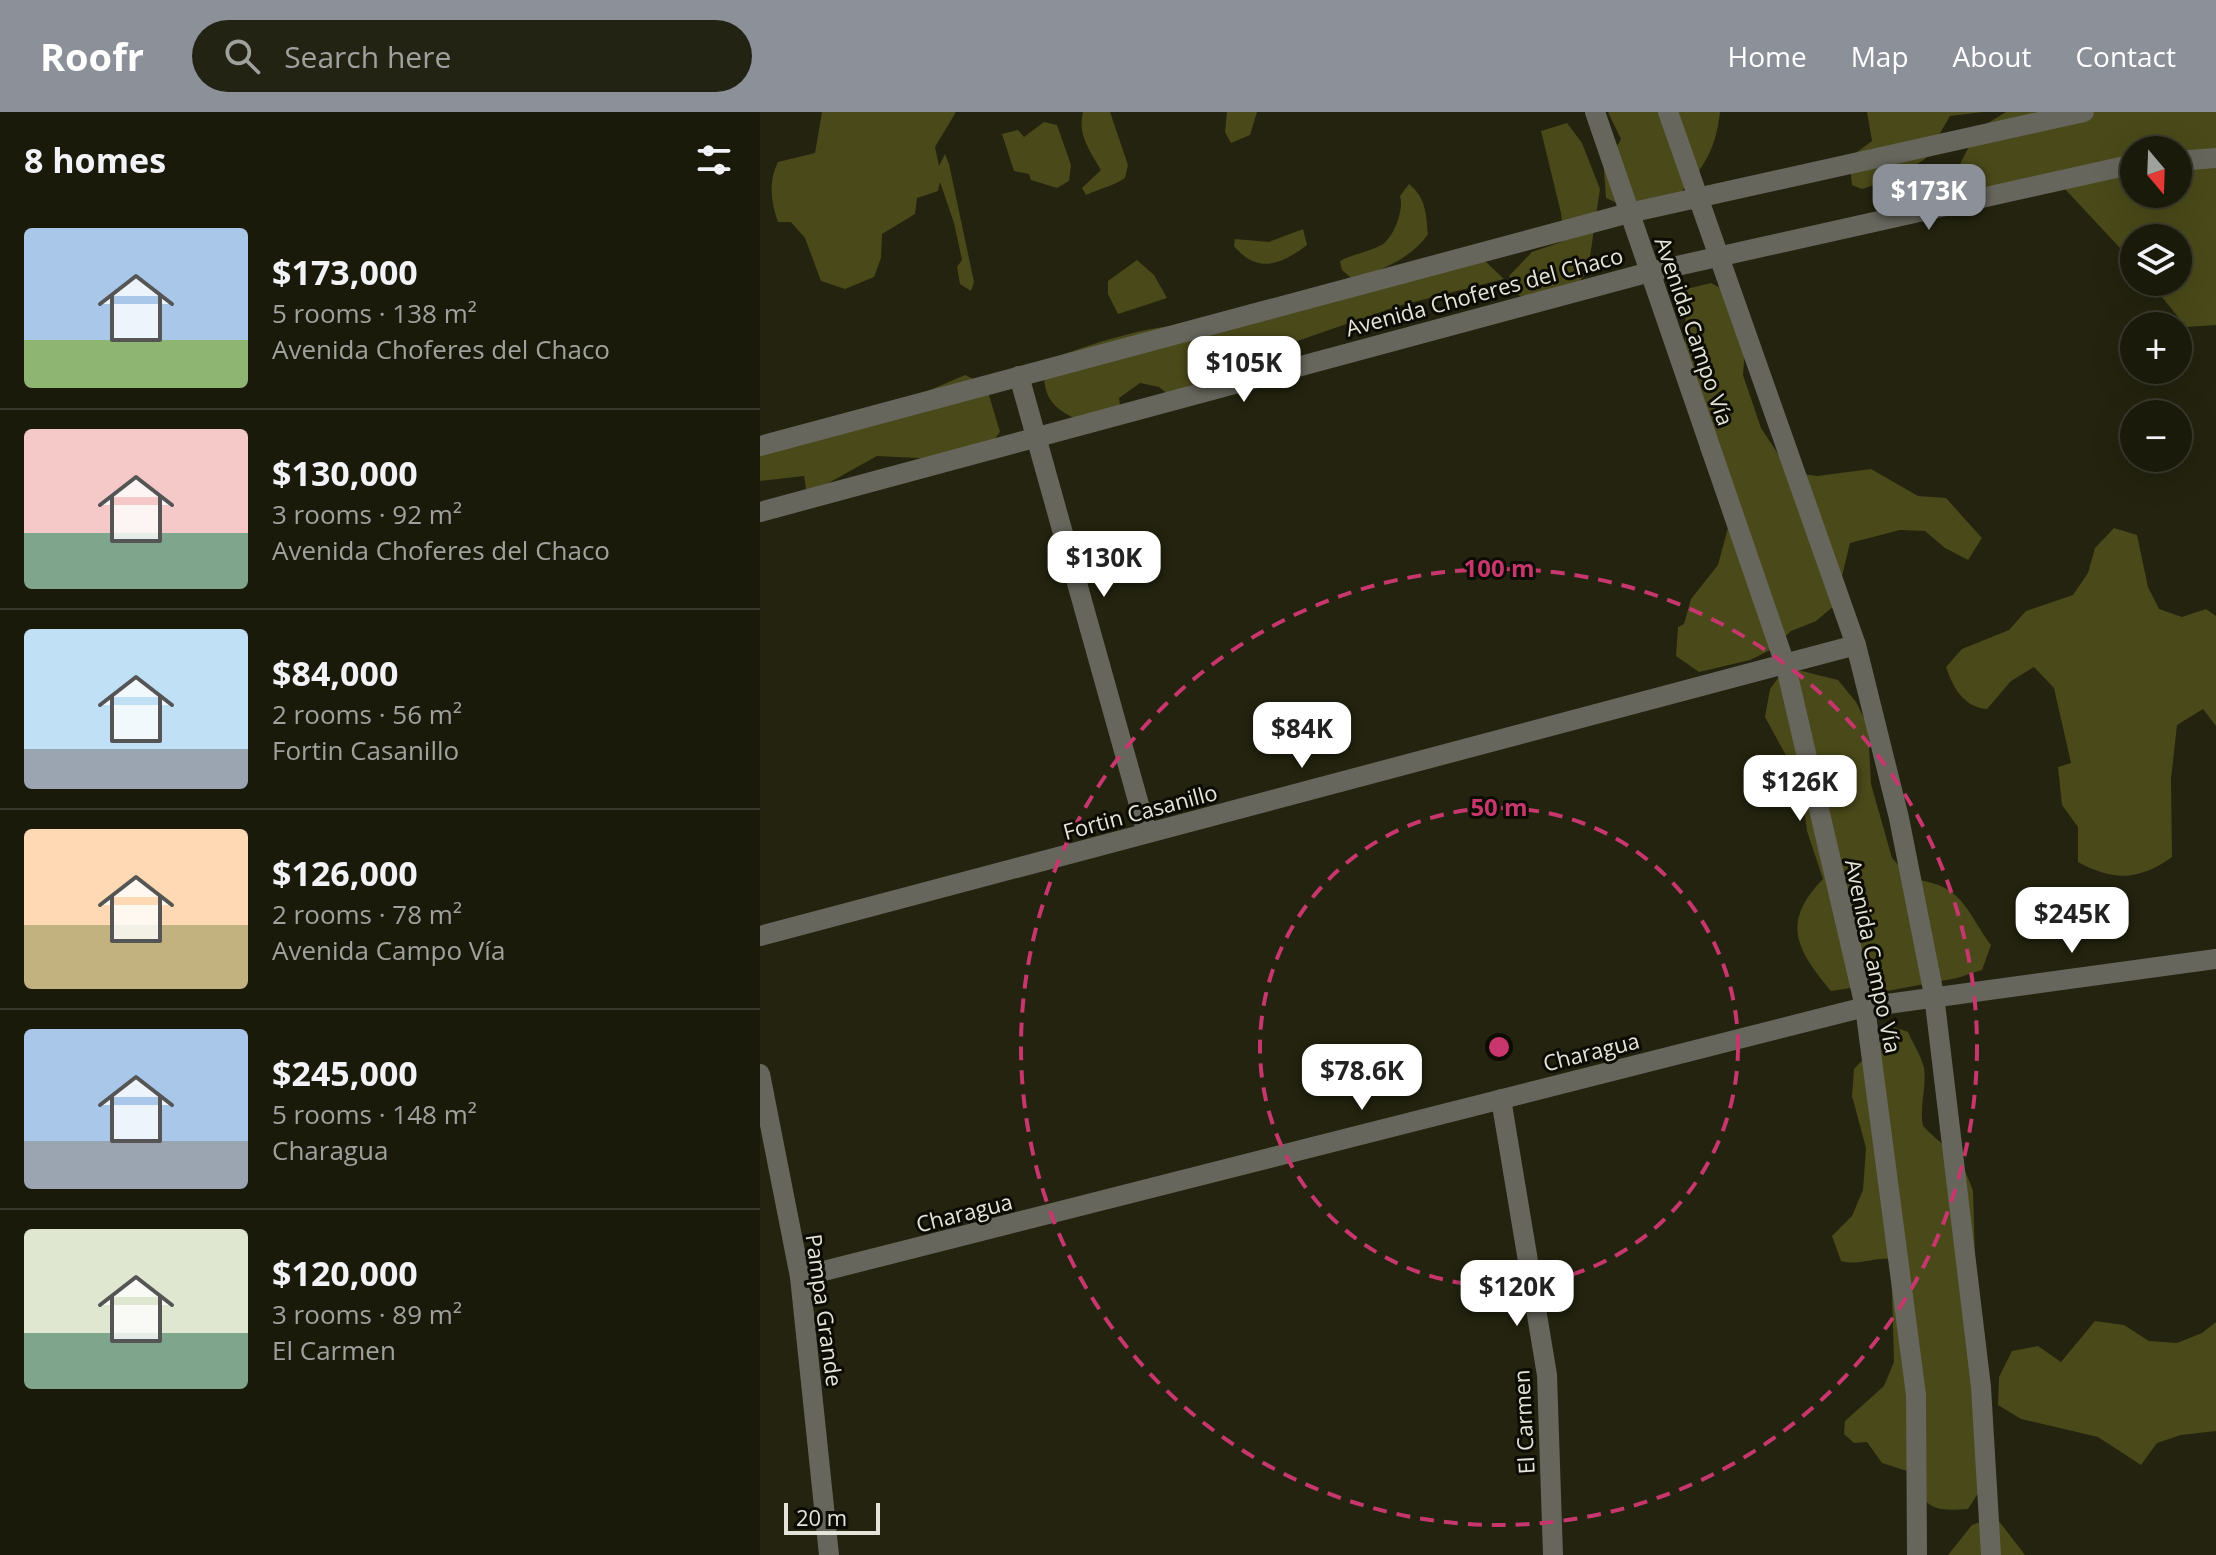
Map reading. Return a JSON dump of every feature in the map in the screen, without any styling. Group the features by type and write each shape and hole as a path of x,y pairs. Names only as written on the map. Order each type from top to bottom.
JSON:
{"street":[{"name":"Avenida Campo Vía","path":"1595,112 1786,667 1865,1007 1916,1395 1917,1555"},
{"name":"Avenida Campo Vía","path":"1668,112 1856,645 1899,818 1934,995 1981,1387 1991,1555"},
{"name":"Avenida Choferes del Chaco","path":"760,446 1629,213 2084,112"},
{"path":"2192,160 2216,158"},
{"name":"Avenida Choferes del Chaco","path":"760,512 1650,272 2120,167"},
{"path":"1019,376 1147,833"},
{"name":"Fortin Casanillo","path":"760,936 1786,667 1856,645"},
{"name":"Charagua","path":"800,1277 1865,1007 1934,995 2216,959"},
{"name":"Pampa Grande","path":"760,1074 800,1277 829,1555"},
{"name":"El Carmen","path":"1501,1099 1547,1375 1553,1555"}],"shaded area":[{"path":"822,112 956,112 935,147 939,166 945,154 949,164 974,282 971,291 960,284 957,267 962,260 940,182 938,191 917,198 915,214 882,234 881,258 874,277 845,289 821,281 805,238 791,222 778,222 772,192 778,162 815,153"},
{"path":"1083,112 1110,112 1128,165 1125,178 1086,195 1082,188 1101,170 1083,135"},
{"path":"1227,112 1257,112 1250,135 1231,143 1225,132"},
{"path":"1608,112 1720,112 1710,153 1669,205 1628,208 1606,198 1604,171 1621,139"},
{"path":"1867,112 1983,112 1950,116 1925,159 1893,179 1862,189 1852,185 1849,158 1872,141"},
{"path":"2006,112 2216,112 2216,325 2192,327 2192,312 2174,312 2161,296 2192,296 2192,224 2120,224 2120,248 2064,188 1983,192 1960,164 1978,129"},
{"path":"1044,122 1057,125 1071,165 1069,181 1057,188 1031,180 1029,174 1014,171 1002,134 1018,130 1024,137"},
{"path":"1567,123 1582,143 1600,189 1588,270 1580,281 1546,304 1518,295 1509,276 1532,252 1564,241 1561,213 1541,131"},
{"path":"1409,184 1422,200 1428,234 1413,250 1394,263 1352,279 1342,270 1340,261 1387,240 1400,215 1400,196"},
{"path":"1303,229 1307,245 1270,264 1252,261 1234,246 1235,239 1269,242"},
{"path":"1487,255 1486,262 1504,279 1398,306 1283,346 1295,367 1283,383 1265,384 1243,362 1204,397 1181,404 1159,387 1140,383 1119,398 1122,420 1096,430 1062,411 1049,398 1046,389 1044,361 1099,342 1156,328 1194,324"},
{"path":"1137,260 1154,275 1167,298 1118,314 1108,294 1108,281"},
{"path":"1711,283 1734,295 1745,349 1743,375 1761,428 1790,472 1817,476 1871,469 1918,496 1946,498 1982,538 1968,560 1945,548 1925,531 1900,530 1850,543 1835,605 1816,621 1791,631 1772,649 1750,660 1699,672 1676,656 1678,627 1684,624 1691,599 1718,565 1729,524 1700,449 1705,423 1685,344 1686,289"},
{"path":"965,375 986,385 1000,432 978,461 877,456 807,495 804,476 760,481 760,441 923,393"},
{"path":"2114,528 2137,535 2148,587 2159,609 2182,617 2206,609 2216,616 2216,726 2203,709 2177,725 2171,779 2172,857 2148,871 2126,876 2103,873 2078,862 2078,827 2062,805 2058,767 2071,763 2054,688 2034,667 2011,681 1987,709 1971,704 1960,695 1946,667 1962,649 2009,630 2026,611 2073,595 2088,573 2095,548"},
{"path":"1786,667 1838,680 1856,702 1868,726 1871,784 1892,858 1911,879 1942,886 1960,900 1991,945 1982,970 1957,978 1882,992 1857,987 1831,991 1809,962 1798,936 1798,923 1801,909 1823,879 1807,831 1800,781 1765,717 1770,689"},
{"path":"1894,1027 1908,1032 1923,1063 1923,1126 1958,1160 1973,1191 1982,1487 1968,1509 1936,1508 1929,1504 1907,1471 1882,1463 1867,1442 1854,1443 1844,1434 1845,1421 1884,1386 1894,1362 1891,1259 1853,1263 1841,1261 1832,1236 1852,1216 1863,1190 1866,1148 1852,1096 1854,1069"},
{"path":"2095,1321 2124,1325 2149,1341 2177,1343 2202,1333 2216,1322 2216,1431 2181,1435 2157,1443 2141,1465 2098,1437 2021,1419 1998,1405 1999,1377 2012,1351 2038,1346 2061,1362"},
{"path":"1995,1516 2025,1555 1948,1555 1972,1525"}]}
